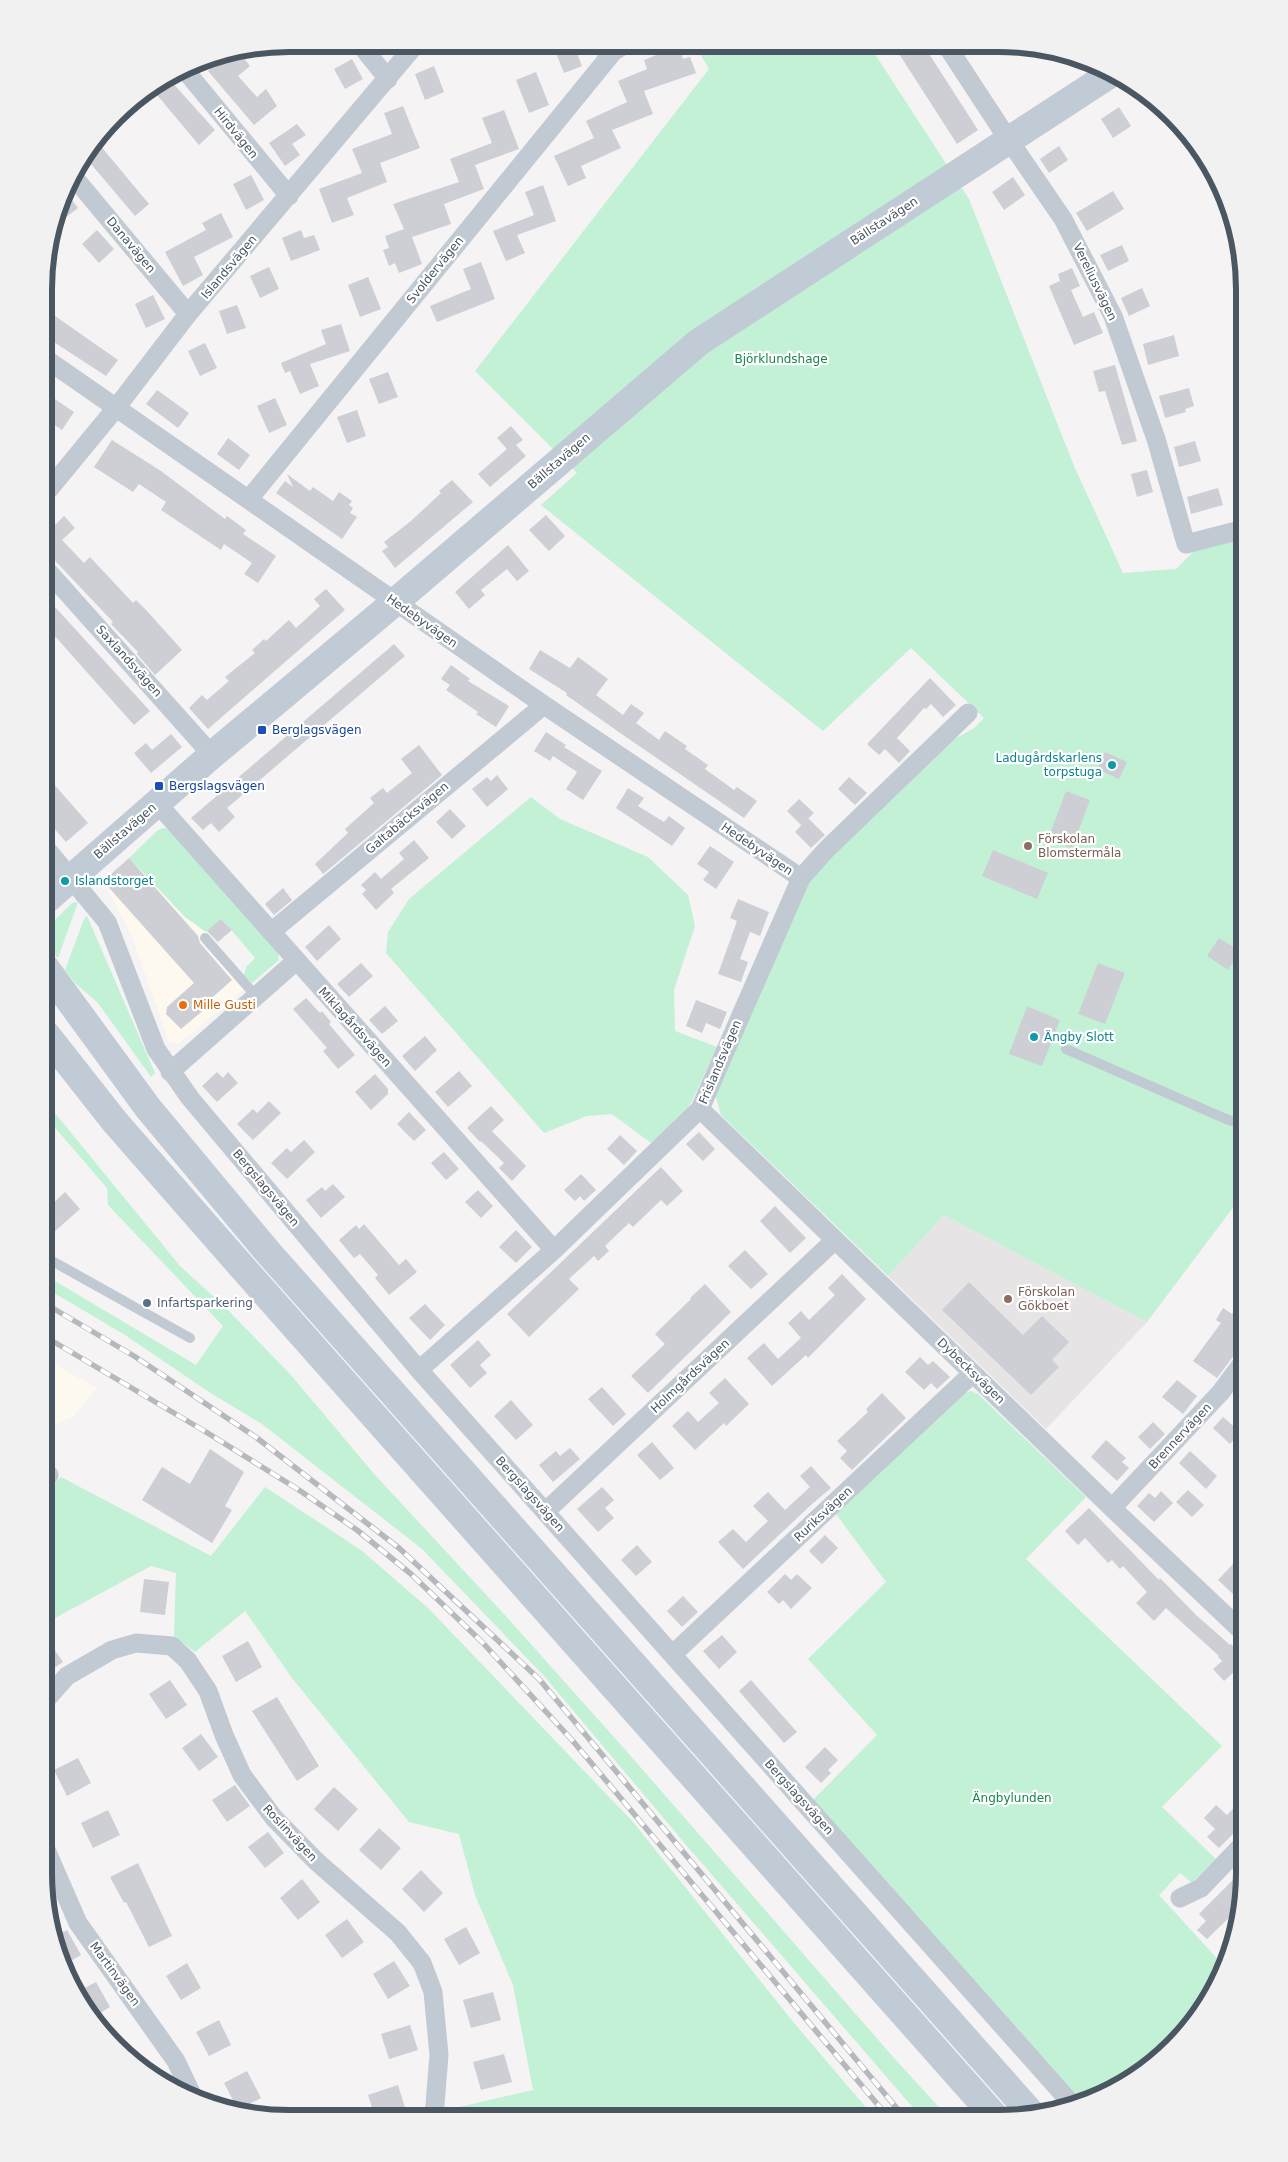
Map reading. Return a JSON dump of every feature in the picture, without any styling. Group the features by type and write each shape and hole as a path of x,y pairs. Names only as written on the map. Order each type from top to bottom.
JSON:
{"main road":[{"name":"Bällstavägen","path":"52,896 212,755 395,602 699,342 1105,78"},
{"path":"52,977 148,1108 267,1251 1026,2107"},
{"path":"52,999 113,1083 180,1164 193,1175 210,1183"},
{"path":"52,1042 114,1122 989,2110"}],"street":[{"path":"366,52 388,79"},
{"name":"Islandsvägen","path":"52,486 116,408 188,314 410,52"},
{"name":"Svoldervägen","path":"249,499 610,52"},
{"name":"Vereliusvägen","path":"952,52 1063,219 1113,316 1156,440 1186,544 1236,530"},
{"name":"Hirdvägen","path":"189,75 288,196"},
{"name":"Danavägen","path":"78,182 188,314"},
{"name":"Hedebyvägen","path":"52,363 544,705 801,878"},
{"name":"Saxlandsvägen","path":"52,576 212,755"},
{"name":"Galtabäcksvägen","path":"270,932 544,705"},
{"name":"Frislandsvägen","path":"419,1370 554,1250 700,1109 801,878 826,850 968,713"},
{"name":"Miklagårdsvägen","path":"157,803 554,1250"},
{"name":"Bergslagsvägen","path":"52,855 107,922 156,1049 170,1072 190,1098 419,1370 1068,2099"},
{"path":"170,1072 296,961"},
{"name":"Dybecksvägen","path":"700,1109 1112,1508 1236,1618"},
{"name":"Holmgårdsvägen","path":"545,1512 835,1240"},
{"name":"Brennervägen","path":"1112,1508 1221,1392 1236,1372"},
{"name":"Ruriksvägen","path":"673,1654 973,1374"},
{"name":"Roslinvägen","path":"52,1693 67,1676 112,1650 136,1643 172,1646 188,1661 208,1691 224,1735 242,1775 274,1818 316,1861 398,1933 422,1963 433,1992 439,2055 435,2110"},
{"path":"1180,1898 1200,1888 1236,1852"},
{"name":"Martinvägen","path":"52,1863 78,1923 176,2061 188,2087"}],"lane":[{"path":"205,938 256,996"},
{"path":"1066,1049 1236,1122"},
{"path":"52,1260 190,1338"}],"shaded area":[{"path":"129,858 185,917 206,932 252,983 179,1044 169,1042 132,937 103,881"},
{"name":"Förskolan Gökboet","path":"944,1215 1147,1322 1046,1429 888,1276"},
{"path":"52,1363 97,1388 74,1416 52,1426"}],"green space":[{"name":"Björklundshage","path":"699,52 874,52 969,199 1074,466 1123,573 1176,569 1194,551 1236,540 1236,1204 1147,1322 944,1215 888,1276 721,1115 715,1095 806,882 952,740 973,729 984,718 911,648 823,731 541,505 577,473 475,371 709,69"},
{"path":"531,797 560,819 648,857 688,895 695,926 674,990 675,1031 717,1047 691,1103 682,1116 651,1143 612,1114 587,1116 544,1133 386,953 388,932 409,899"},
{"path":"164,828 173,831 278,951 279,960 252,983 244,975 246,967 255,958 222,919 206,932 185,917 129,858 158,830"},
{"path":"78,902 58,958 52,950 52,924 72,903"},
{"path":"87,916 155,1073 151,1077 98,1003 76,984 65,970 84,919"},
{"path":"52,1110 180,1266 225,1307 290,1374 375,1475 504,1614 629,1754 942,2110 915,2110 687,1846 545,1677 422,1549 262,1424 209,1392 125,1335 52,1292 52,1279 196,1365 223,1326 108,1205 107,1188 52,1124"},
{"name":"Ängbylunden","path":"971,1391 978,1394 1086,1497 1026,1559 1222,1746 1162,1807 1216,1859 1192,1883 1180,1873 1159,1895 1218,1960 1211,1978 1187,2017 1155,2051 1117,2078 1078,2096 813,1800 877,1735 808,1659 886,1582 836,1514 964,1393"},
{"path":"61,1477 211,1556 265,1487 361,1550 428,1608 633,1822 794,2023 868,2110 446,2110 533,2090 513,1985 475,1895 459,1834 409,1822 292,1678 245,1611 195,1652 174,1636 176,1573 151,1566 52,1620 52,1485"}],"building":[{"path":"556,52 577,52 582,66 564,73"},
{"path":"658,52 680,52 683,59 690,57 696,73 644,91 653,114 612,130 621,148 581,166 586,178 568,186 554,156 594,138 586,121 627,102 618,81 647,69 644,60 659,54"},
{"path":"898,52 928,52 978,130 957,144"},
{"path":"243,57 250,66 238,76 257,97 266,89 277,106 254,125 208,71 216,64"},
{"path":"352,59 363,79 345,89 334,69"},
{"path":"434,66 444,92 425,100 415,74"},
{"path":"536,72 549,105 529,113 516,80"},
{"path":"173,83 215,130 199,145 156,94"},
{"path":"403,106 420,148 380,163 387,182 347,198 354,215 332,223 319,189 362,173 352,149 392,134 384,113"},
{"path":"1119,107 1131,126 1113,138 1101,119"},
{"path":"504,110 519,149 475,165 484,189 444,204 451,224 412,237 422,264 399,273 395,263 389,266 383,250 389,248 385,236 404,229 393,204 459,182 450,159 492,143 482,118"},
{"path":"297,124 306,135 292,144 300,155 285,166 269,143"},
{"path":"100,146 149,204 135,216 89,162"},
{"path":"1059,146 1068,160 1049,173 1040,159"},
{"path":"251,175 264,200 246,210 233,184"},
{"path":"1013,177 1025,195 1004,210 992,192"},
{"path":"543,185 556,221 517,235 525,253 506,261 493,231 534,215 525,192"},
{"path":"1113,191 1124,209 1087,231 1076,213"},
{"path":"71,199 78,208 63,220"},
{"path":"221,213 233,237 194,257 203,275 183,286 165,252 206,230 202,223"},
{"path":"97,230 114,249 99,263 82,244"},
{"path":"301,230 304,238 314,235 320,250 291,261 282,238"},
{"path":"1122,245 1129,261 1108,271 1100,255"},
{"path":"481,262 495,299 437,322 430,306 471,289 463,269"},
{"path":"269,267 279,289 260,298 250,276"},
{"path":"1072,268 1080,286 1071,290 1083,317 1094,312 1103,333 1074,345 1049,286 1060,281 1058,274"},
{"path":"368,277 381,309 360,317 348,285"},
{"path":"1142,288 1150,306 1129,316 1121,298"},
{"path":"153,295 165,319 146,328 135,304"},
{"path":"237,305 246,328 227,334 219,311"},
{"path":"55,316 118,360 106,376 52,341 52,320"},
{"path":"341,324 350,351 310,364 319,386 300,394 290,371 285,373 281,363 326,344 321,330"},
{"path":"1174,335 1179,356 1148,365 1143,344"},
{"path":"205,343 217,368 200,376 188,351"},
{"path":"1115,365 1137,441 1122,445 1105,391 1099,392 1093,371"},
{"path":"388,372 398,397 379,404 369,379"},
{"path":"1189,388 1194,406 1185,409 1186,412 1165,418 1159,396"},
{"path":"157,390 189,413 178,428 146,404"},
{"path":"52,397 74,412 62,430 52,423"},
{"path":"275,398 287,425 269,433 257,406"},
{"path":"357,410 366,436 347,443 337,417"},
{"path":"511,426 523,440 516,445 526,456 490,487 478,474 507,449 497,438"},
{"path":"228,438 250,455 239,470 217,454"},
{"path":"112,440 161,471 225,519 227,516 246,530 243,534 276,556 258,583 244,574 252,563 224,544 221,550 161,510 166,502 139,484 133,492 94,467"},
{"path":"1195,441 1201,461 1179,467 1174,447"},
{"path":"1147,470 1153,492 1137,497 1131,474"},
{"path":"287,474 310,491 313,487 333,501 339,492 352,501 349,505 353,508 350,513 357,517 342,539 276,493 285,481 293,487"},
{"path":"452,480 473,502 395,568 382,551 388,547 384,542 411,521"},
{"path":"1218,488 1223,505 1191,514 1187,497"},
{"path":"546,515 565,536 549,551 529,530"},
{"path":"64,516 75,528 62,540 84,563 90,557 133,603 136,600 147,611 182,650 155,675 137,654 138,652 111,624 113,622 52,557 52,526 53,527"},
{"path":"508,545 529,571 517,581 507,569 481,590 485,595 469,609 455,592"},
{"path":"326,589 345,610 208,729 189,708 202,695 207,700 229,681 225,677 255,653 252,650 264,639 266,641 289,620 296,628 320,606 314,599"},
{"path":"52,604 150,711 134,725 52,633"},
{"path":"394,644 405,656 227,808 235,817 219,832 211,823 203,830 191,818"},
{"path":"540,650 570,668 578,657 608,679 596,695 623,715 631,704 644,713 636,723 659,740 665,731 687,746 685,749 708,765 705,769 734,790 737,787 757,801 744,818 626,737 566,695 567,693 529,669"},
{"path":"451,665 470,679 468,681 509,706 496,727 446,690 450,685 441,679"},
{"path":"930,678 956,705 943,717 931,704 926,709 924,708 897,738 910,751 899,763 885,749 879,755 867,744"},
{"path":"546,732 566,745 564,747 602,771 583,800 566,789 577,772 553,756 550,761 534,751"},
{"path":"171,734 182,747 151,773 134,753 146,743 152,750"},
{"path":"419,745 442,775 323,874 315,864 348,833 345,829 374,803 370,798 383,788 387,793 412,773 401,759"},
{"name":"Ladugårdskarlens torpstuga","path":"1105,752 1127,762 1119,779 1097,769"},
{"path":"497,775 508,789 487,807 472,789 487,777 491,781"},
{"path":"849,777 867,793 855,805 838,789"},
{"path":"52,782 88,823 66,842 52,826"},
{"path":"628,788 644,798 638,806 664,822 669,816 685,828 672,846 616,808"},
{"path":"1066,791 1090,800 1072,848 1048,839"},
{"path":"799,799 814,813 801,825 787,811"},
{"path":"450,809 466,826 452,839 436,822"},
{"path":"808,818 825,835 811,848 795,832"},
{"path":"414,840 429,858 391,889 394,893 376,910 362,894 366,890 361,885 375,872 381,879 404,859 399,853"},
{"path":"710,846 734,862 716,889 703,880 709,872 697,864"},
{"path":"993,850 1048,873 1037,899 982,876"},
{"path":"129,858 198,936 200,943 232,980 205,1004 205,1009 181,1029 166,1014 167,1007 194,983 103,881"},
{"path":"283,888 292,900 274,915 265,904"},
{"path":"738,899 769,912 760,936 750,932 740,959 748,962 741,982 718,974 737,921 730,918"},
{"path":"221,919 232,930 218,942 207,931"},
{"path":"329,925 341,939 317,961 305,947"},
{"path":"1219,938 1236,949 1236,957 1228,970 1207,956"},
{"path":"361,963 373,976 349,997 337,984"},
{"name":"Ängby Slott","path":"1098,963 1125,973 1105,1024 1078,1014"},
{"path":"306,998 320,1013 322,1011 331,1022 329,1024 355,1055 338,1069 323,1051 327,1048 293,1009"},
{"path":"696,1000 727,1012 720,1029 706,1023 702,1033 686,1026"},
{"path":"385,1006 398,1021 382,1034 369,1020"},
{"name":"Ängby Slott","path":"1027,1006 1060,1020 1042,1066 1009,1054"},
{"path":"425,1036 437,1050 415,1071 402,1056"},
{"path":"459,1071 472,1086 448,1107 435,1092"},
{"path":"217,1072 223,1078 228,1072 238,1083 217,1102 202,1086"},
{"path":"375,1074 388,1089 388,1094 371,1110 355,1092"},
{"path":"269,1101 281,1113 253,1140 237,1124 253,1109 257,1113"},
{"path":"491,1106 504,1120 492,1131 526,1166 512,1181 499,1168 504,1163 467,1128"},
{"path":"409,1112 426,1130 414,1141 397,1124"},
{"path":"699,1132 715,1149 703,1161 686,1144"},
{"path":"620,1135 637,1151 624,1165 607,1149"},
{"path":"304,1140 315,1152 287,1179 271,1163 287,1148 291,1152"},
{"path":"444,1152 459,1169 446,1180 431,1163"},
{"path":"661,1167 683,1191 667,1206 661,1200 633,1227 629,1223 605,1246 609,1251 598,1261 594,1256 569,1279 579,1289 529,1337 507,1314"},
{"path":"581,1174 596,1190 584,1201 580,1196 575,1201 564,1190"},
{"path":"333,1184 345,1197 321,1218 306,1200 322,1187 325,1191"},
{"path":"478,1190 493,1206 481,1218 465,1202"},
{"path":"65,1192 80,1209 52,1234 52,1204"},
{"path":"775,1206 806,1238 790,1253 760,1221"},
{"path":"364,1224 399,1265 406,1259 417,1272 389,1295 375,1278 378,1275 360,1254 354,1258 339,1240 356,1225 359,1229"},
{"path":"516,1230 532,1247 516,1263 499,1247"},
{"path":"745,1250 768,1274 751,1289 728,1266"},
{"path":"842,1274 866,1299 808,1358 806,1355 772,1386 747,1358 764,1343 778,1359 801,1338 788,1323 801,1311 809,1320 835,1295 828,1288"},
{"path":"969,1282 1023,1335 1042,1316 1069,1342 1052,1360 1059,1367 1031,1395 942,1310"},
{"path":"705,1284 731,1312 648,1393 631,1376 665,1344 655,1334"},
{"path":"425,1304 445,1325 430,1340 409,1318"},
{"path":"1223,1308 1232,1314 1236,1308 1236,1353 1217,1378 1193,1361 1221,1323 1216,1320"},
{"path":"478,1340 491,1355 480,1365 487,1373 470,1388 450,1365"},
{"path":"920,1357 928,1365 933,1361 950,1377 937,1389 931,1383 924,1390 905,1372"},
{"path":"725,1378 749,1404 726,1426 724,1423 695,1450 672,1426 688,1411 698,1422 719,1403 709,1393"},
{"path":"1177,1380 1197,1396 1183,1414 1162,1397"},
{"path":"602,1387 626,1414 613,1426 588,1399"},
{"path":"882,1393 906,1418 852,1470 840,1458 847,1451 837,1441 868,1412 866,1409"},
{"path":"511,1400 533,1425 516,1440 494,1416"},
{"path":"1223,1417 1236,1428 1236,1437 1230,1444 1213,1428"},
{"path":"1153,1422 1165,1434 1150,1449 1138,1437"},
{"path":"1106,1440 1126,1458 1122,1462 1129,1468 1117,1481 1091,1457"},
{"path":"652,1442 674,1468 660,1480 637,1455"},
{"path":"570,1448 580,1459 553,1482 539,1465 556,1451 560,1456"},
{"path":"210,1449 244,1472 225,1506 232,1510 212,1543 142,1500 162,1467 190,1484"},
{"path":"1190,1451 1217,1476 1206,1489 1179,1463"},
{"path":"811,1466 831,1488 743,1569 718,1542 733,1529 746,1542 768,1521 753,1506 768,1492 785,1510 810,1487 800,1476"},
{"path":"602,1487 614,1500 605,1508 614,1518 598,1532 577,1509"},
{"path":"1188,1490 1204,1505 1192,1517 1176,1502"},
{"path":"1161,1491 1173,1503 1154,1522 1137,1506 1149,1493 1155,1498"},
{"path":"1089,1508 1159,1580 1160,1578 1196,1615 1236,1649 1236,1670 1224,1681 1213,1669 1222,1661 1219,1656 1166,1608 1154,1621 1136,1603 1147,1592 1123,1566 1120,1569 1112,1560 1108,1563 1085,1538 1078,1545 1065,1531"},
{"path":"825,1535 838,1548 822,1564 809,1551"},
{"path":"637,1545 652,1562 636,1576 621,1560"},
{"path":"1233,1564 1236,1567 1236,1593 1234,1595 1218,1580"},
{"path":"785,1574 791,1580 797,1574 812,1588 791,1609 783,1600 779,1604 767,1592"},
{"path":"144,1579 169,1582 165,1615 140,1612"},
{"path":"683,1596 698,1612 682,1627 667,1611"},
{"path":"722,1635 737,1652 719,1669 703,1651"},
{"path":"248,1641 262,1667 236,1682 222,1656"},
{"path":"52,1646 63,1662 52,1670"},
{"path":"170,1680 187,1705 166,1719 149,1694"},
{"path":"751,1680 797,1732 784,1743 739,1691"},
{"path":"277,1697 319,1766 297,1781 252,1711"},
{"path":"201,1734 218,1757 199,1771 182,1748"},
{"path":"825,1747 838,1760 828,1770 831,1773 821,1783 805,1767"},
{"path":"78,1758 91,1783 67,1796 54,1770"},
{"path":"235,1785 250,1806 227,1822 212,1800"},
{"path":"334,1787 358,1809 338,1831 314,1809"},
{"path":"1216,1805 1227,1815 1236,1805 1236,1831 1219,1848 1207,1837 1215,1829 1204,1818"},
{"path":"108,1810 120,1835 93,1848 81,1823"},
{"path":"379,1828 401,1848 381,1870 359,1850"},
{"path":"268,1832 284,1853 265,1868 248,1847"},
{"path":"138,1863 172,1936 149,1947 126,1902 124,1903 110,1877"},
{"path":"421,1870 443,1893 424,1912 402,1889"},
{"path":"1236,1877 1232,1915 1207,1939 1197,1930 1206,1921 1199,1914"},
{"path":"302,1879 320,1902 298,1920 280,1898"},
{"path":"347,1919 364,1942 342,1958 325,1935"},
{"path":"466,1927 480,1953 459,1965 444,1939"},
{"path":"67,1930 81,1955 70,1961 61,1933"},
{"path":"394,1961 410,1986 388,1999 373,1974"},
{"path":"187,1963 201,1988 181,2000 166,1976"},
{"path":"96,1982 110,2007 99,2014 83,1989"},
{"path":"493,1992 501,2020 471,2028 463,2000"},
{"path":"219,2020 231,2045 209,2056 196,2032"},
{"path":"410,2025 418,2050 389,2059 381,2034"},
{"path":"504,2054 512,2082 481,2090 473,2062"},
{"path":"247,2071 261,2098 247,2105 234,2103 224,2083"},
{"path":"398,2085 406,2110 373,2110 368,2095"}],"railway":[{"path":"52,1308 134,1356 257,1438 399,1548 539,1679 898,2110"},
{"path":"52,1341 206,1432 299,1490 357,1530 411,1574 482,1642 572,1740 882,2110"}],"place":[{"name":"Berglagsvägen","path":"262,730"},
{"name":"Ladugårdskarlens torpstuga","path":"1112,765"},
{"name":"Bergslagsvägen","path":"159,786"},
{"name":"Förskolan Blomstermåla","path":"1028,846"},
{"name":"Islandstorget","path":"65,881"},
{"name":"Mille Gusti","path":"183,1005"},
{"name":"Ängby Slott","path":"1034,1037"},
{"name":"Förskolan Gökboet","path":"1008,1299"},
{"name":"Infartsparkering","path":"147,1303"}]}
